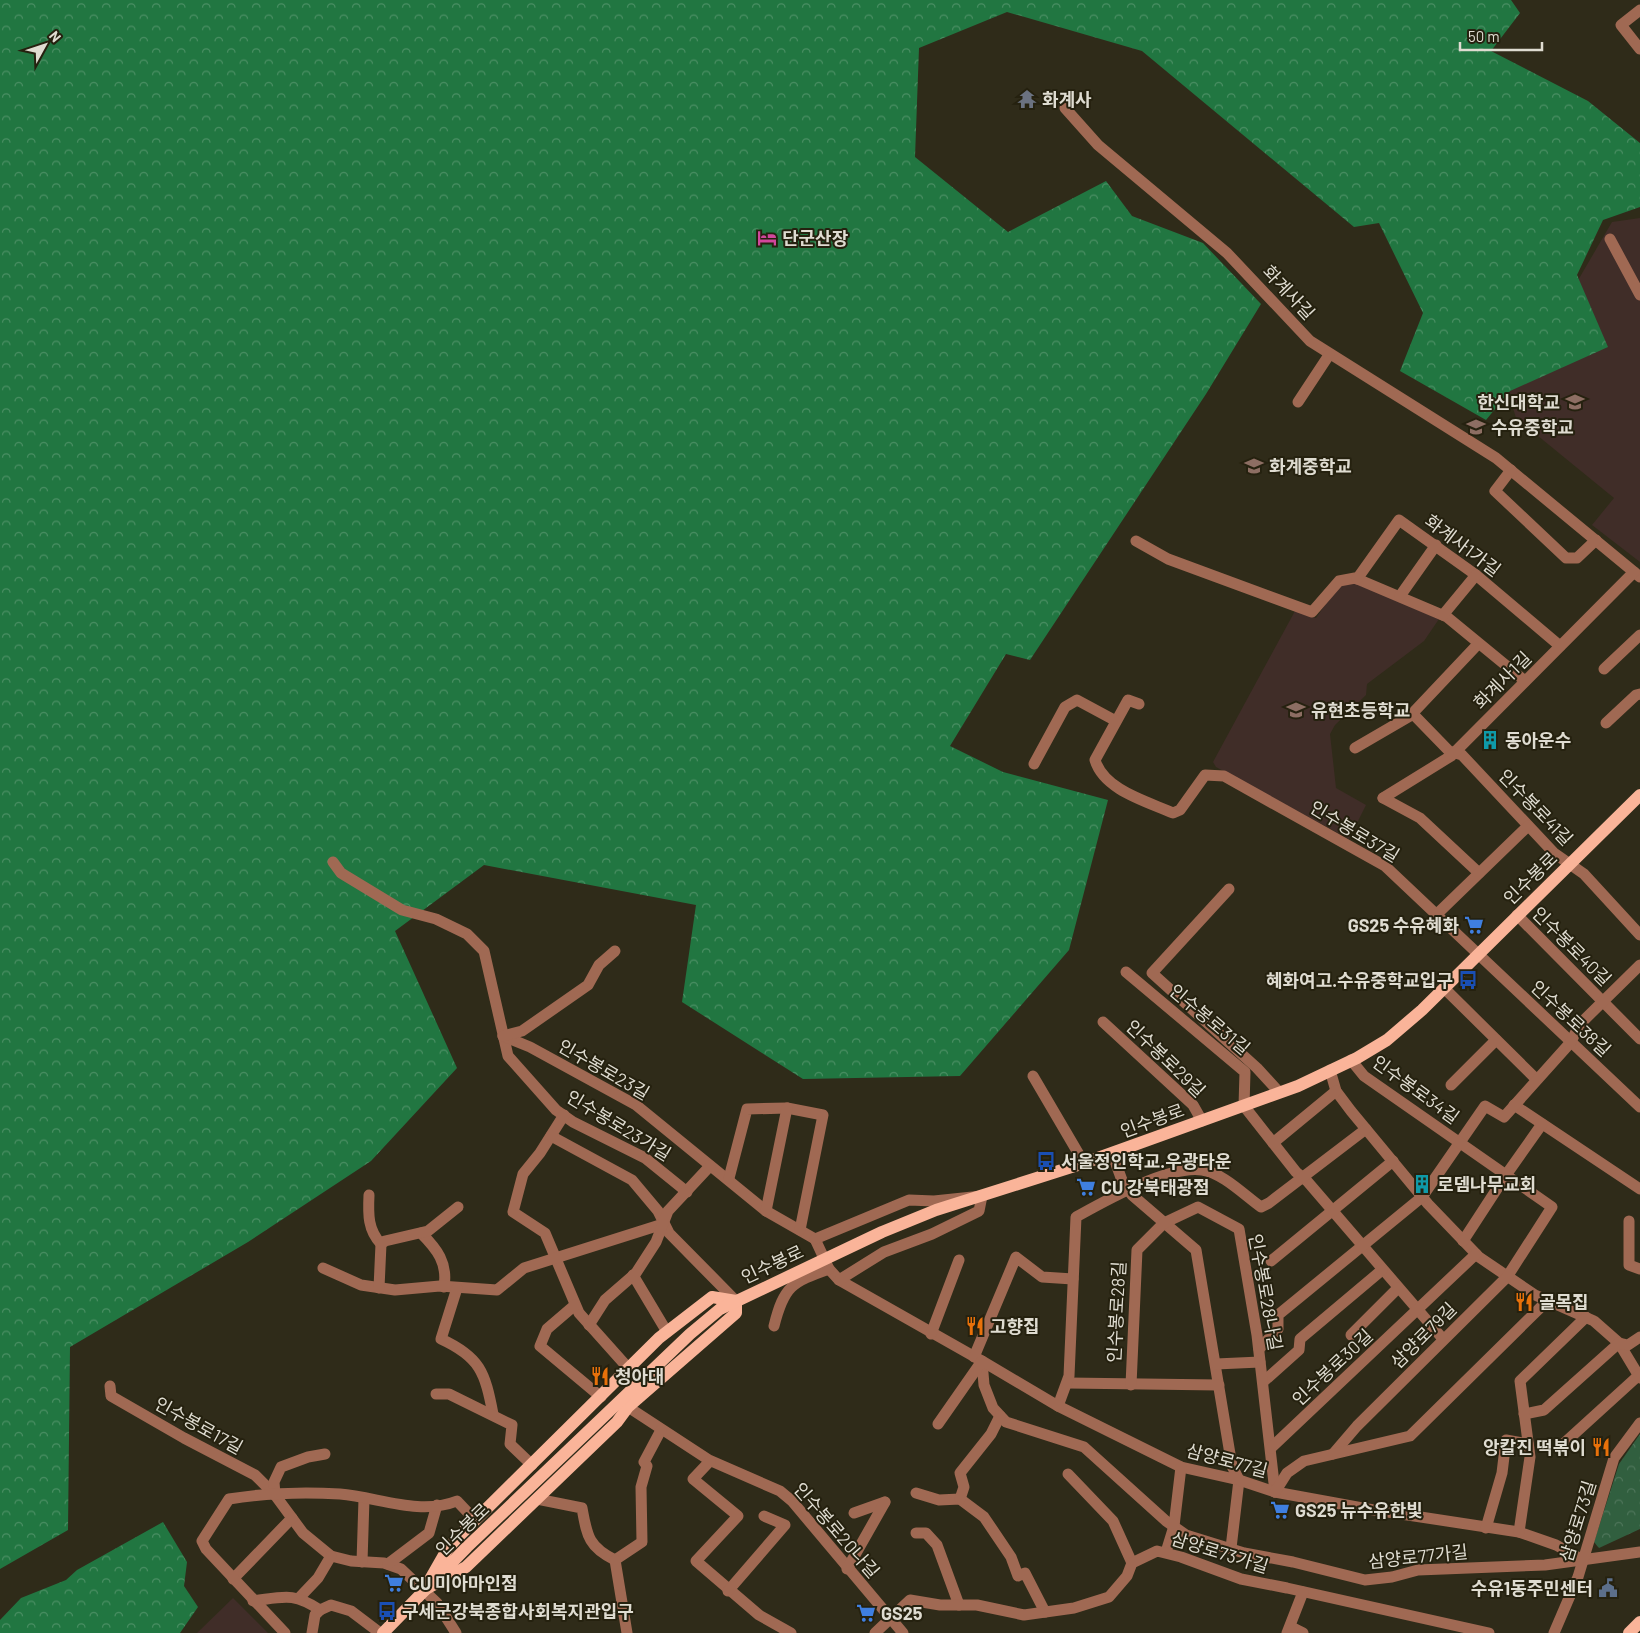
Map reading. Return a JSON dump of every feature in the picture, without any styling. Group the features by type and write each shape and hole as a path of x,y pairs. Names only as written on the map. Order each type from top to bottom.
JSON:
{"main road":[{"name":"인수봉로","path":"381,1633 690,1334 720,1309 843,1250 936,1210 1084,1163 1244,1106 1278,1091 1298,1086 1387,1040 1422,1010 1640,795"},
{"path":"712,1297 740,1299 736,1313 632,1404 617,1422 466,1567 424,1590 448,1548 667,1332 712,1297"},
{"path":"617,1380 632,1404"},
{"path":"1629,1633 1640,1623"}],"street":[{"path":"1640,10 1621,25 1640,49"},
{"name":"화계사길","path":"1064,108 1098,145 1227,253 1310,341 1329,355 1496,458 1637,574"},
{"path":"1610,239 1640,295"},
{"path":"1298,402 1329,355"},
{"path":"1511,470 1495,491 1566,558 1578,558 1596,540"},
{"name":"화계사1가길","path":"1357,578 1399,520 1476,575 1560,646"},
{"path":"1136,541 1168,560 1312,612 1339,581 1357,578 1443,615 1525,681"},
{"path":"1400,596 1436,545"},
{"name":"화계사1길","path":"1480,873 1420,818 1383,798 1455,752 1560,646 1637,574"},
{"path":"1443,615 1476,575"},
{"path":"1604,669 1640,634"},
{"path":"1355,748 1413,714 1478,644"},
{"path":"1606,723 1636,695 1640,694"},
{"path":"1034,764 1065,706 1077,700 1116,721 1128,700 1140,704"},
{"name":"인수봉로41길","path":"1413,714 1449,751 1462,755 1554,853 1584,874 1640,935"},
{"name":"인수봉로37길","path":"1116,721 1094,760 1099,773 1126,792 1173,813 1180,810 1205,776 1224,776 1385,866 1478,954"},
{"path":"1436,914 1528,826"},
{"path":"332,862 341,873 394,906 436,920 467,934 484,951 503,1036 522,1030 588,985 599,965 615,951"},
{"path":"1229,889 1152,973 1257,1068 1278,1091"},
{"name":"인수봉로40길","path":"1517,915 1640,1039"},
{"name":"인수봉로38길","path":"1478,954 1640,1107"},
{"name":"인수봉로40길","path":"1514,1104 1571,1042 1578,1025 1640,966"},
{"name":"인수봉로31길","path":"1126,972 1245,1072 1244,1106"},
{"path":"1444,988 1536,1079"},
{"name":"인수봉로29길","path":"1103,1022 1193,1105 1202,1121"},
{"name":"인수봉로23가길","path":"503,1036 508,1056 556,1110 618,1146 645,1158 687,1192"},
{"name":"인수봉로23길","path":"503,1036 530,1047 636,1104 766,1210 815,1239"},
{"path":"1452,1085 1496,1040"},
{"name":"인수봉로34길","path":"1351,1060 1364,1076 1552,1206 1507,1278"},
{"path":"1330,1070 1336,1091 1366,1129 1422,1197 1476,1254 1507,1278 1548,1300 1594,1321 1619,1343 1639,1377 1561,1446"},
{"path":"1033,1076 1084,1163"},
{"path":"1273,1144 1336,1091"},
{"path":"1514,1104 1640,1189"},
{"name":"인수봉로34길","path":"1461,1144 1485,1106 1504,1117 1514,1104"},
{"path":"1244,1106 1273,1144 1444,1339"},
{"path":"766,1210 787,1108"},
{"path":"729,1178 747,1109 787,1108 823,1115 800,1230"},
{"path":"564,1115 523,1174 513,1212 545,1233 575,1305 589,1324 629,1369"},
{"path":"1463,1241 1542,1124"},
{"path":"1058,1406 1068,1383 1076,1217 1127,1189 1185,1170 1202,1170 1221,1178 1261,1207 1269,1203 1366,1129"},
{"path":"551,1136 632,1180 658,1210 668,1233 699,1266 740,1299"},
{"path":"1259,1349 1278,1329 1278,1315 1422,1197 1461,1144"},
{"path":"1112,1153 1123,1184 1127,1189 1196,1250 1232,1466 1239,1480 1231,1548"},
{"path":"1271,1261 1393,1161"},
{"path":"589,1324 605,1300 633,1275 656,1242 668,1211 710,1166"},
{"path":"369,1196 368,1216 372,1231 382,1244 379,1288"},
{"path":"774,1326 780,1302 788,1288 803,1278 835,1275 884,1252 932,1234 980,1211 982,1196 909,1200 815,1239 835,1275 931,1334 978,1359 984,1385 993,1408 1000,1416 990,1434 960,1473 964,1487 960,1499"},
{"path":"382,1244 386,1241 428,1231 458,1207"},
{"name":"인수봉로28나길","path":"1164,1223 1198,1208 1239,1229 1259,1349 1275,1492"},
{"path":"1628,1221 1629,1265 1640,1269"},
{"name":"인수봉로28길","path":"1130,1385 1137,1250 1164,1223"},
{"path":"323,1268 362,1285 379,1288 395,1290 444,1287 497,1290 524,1268 663,1224"},
{"path":"421,1233 440,1255 445,1267 444,1287"},
{"name":"인수봉로30길","path":"1271,1448 1476,1254"},
{"path":"938,1424 978,1359 1016,1257 1042,1278 1073,1279"},
{"path":"931,1334 959,1260"},
{"name":"인수봉로28나길","path":"1263,1382 1299,1350 1300,1339 1382,1270"},
{"path":"633,1275 667,1332"},
{"name":"삼양로79길","path":"1333,1454 1444,1339 1507,1278"},
{"path":"457,1288 441,1339 461,1348 472,1356 479,1367 493,1414"},
{"name":"인수봉로30길","path":"1351,1335 1398,1288"},
{"path":"1275,1492 1287,1473 1304,1460 1410,1436 1548,1300"},
{"path":"575,1305 547,1329 540,1346 601,1397"},
{"path":"1519,1532 1530,1457 1520,1381 1586,1317"},
{"path":"1619,1343 1628,1345 1640,1337"},
{"path":"1524,1414 1544,1410 1619,1343"},
{"name":"삼양로77길","path":"978,1359 1058,1406 1181,1467 1239,1480 1275,1492 1519,1532 1556,1544 1584,1560"},
{"path":"1216,1364 1260,1362"},
{"name":"인수봉로28길","path":"1068,1383 1219,1385"},
{"name":"인수봉로17길","path":"110,1386 111,1396 184,1438 255,1475 275,1496 303,1533 331,1556 362,1562 388,1564 401,1569 437,1603 456,1633"},
{"path":"436,1394 449,1394 512,1425 510,1444 532,1465"},
{"name":"인수봉로20나길","path":"632,1404 661,1430 710,1461 780,1490 792,1500 847,1569 903,1633"},
{"name":"삼양로77가길","path":"1000,1416 1006,1422 1084,1448 1186,1535 1231,1548 1365,1580 1392,1577 1418,1570 1545,1565 1584,1560"},
{"name":"삼양로73길","path":"1554,1633 1574,1590 1614,1458 1640,1423"},
{"path":"615,1560 642,1542 641,1487 647,1466 644,1462 661,1430"},
{"path":"1486,1528 1502,1473 1506,1440 1528,1444"},
{"path":"275,1496 274,1482 281,1467 308,1457 325,1454"},
{"path":"710,1461 693,1479 738,1516 696,1561 759,1615 792,1633"},
{"path":"1166,1552 1174,1526 1181,1467"},
{"path":"875,1633 910,1600 940,1605 977,1605 1024,1615 1074,1608 1109,1597 1127,1576 1132,1563 1113,1521 1068,1474"},
{"path":"916,1493 939,1500 960,1499 984,1517 1011,1558 1018,1576 1025,1573 1045,1612"},
{"path":"285,1633 233,1579 206,1549 202,1541 229,1499 254,1495 341,1494 412,1505 437,1505 457,1501 475,1520"},
{"path":"362,1562 364,1499"},
{"path":"537,1499 582,1508 588,1539 607,1556 615,1560"},
{"path":"847,1569 885,1502 854,1513"},
{"path":"388,1564 430,1532 437,1505"},
{"path":"728,1590 785,1525 764,1516"},
{"path":"233,1579 292,1518"},
{"path":"916,1532 926,1533 937,1545 959,1605"},
{"name":"삼양로73가길","path":"1132,1563 1158,1551 1166,1552 1241,1579 1466,1630 1489,1633"},
{"path":"1584,1560 1640,1552"},
{"path":"299,1598 318,1578 331,1556"},
{"path":"615,1560 628,1633"},
{"path":"1302,1592 1289,1630 1303,1633"},
{"path":"253,1601 291,1596 299,1598 320,1610 315,1615 312,1633"},
{"name":"인수봉로","path":"320,1610 331,1605 351,1611 381,1633"}],"shaded area":[{"name":"한신대학교","path":"1640,218 1640,562 1592,525 1614,498 1516,418 1506,385 1577,282 1612,222"},
{"name":"유현초등학교","path":"1356,582 1439,619 1424,641 1367,684 1366,695 1335,725 1330,734 1336,788 1366,805 1349,839 1216,767 1213,762 1295,611 1316,618 1340,583"},
{"path":"233,1598 268,1633 197,1633"}],"green space":[{"path":"0,0 1511,0 1520,13 1491,51 1588,101 1640,143 1640,207 1603,220 1577,275 1608,347 1510,391 1486,420 1400,371 1423,313 1379,223 1354,227 1142,51 1007,12 919,48 915,157 1008,232 1106,181 1132,216 1203,243 1261,304 1206,394 1030,660 1006,654 950,746 1003,772 1108,800 1069,950 960,1076 803,1079 682,1002 696,905 484,865 395,931 457,1068 371,1161 248,1242 70,1347 68,1530 0,1569"},
{"path":"1640,1434 1640,1529 1599,1548 1594,1542 1619,1464"},
{"path":"163,1522 187,1562 184,1586 198,1607 180,1633 0,1633 0,1620 21,1598 66,1580 77,1570"}],"place":[{"name":"화계사","path":"1027,99"},
{"name":"단군산장","path":"767,238"},
{"name":"한신대학교","path":"1575,402"},
{"name":"수유중학교","path":"1476,427"},
{"name":"화계중학교","path":"1254,466"},
{"name":"유현초등학교","path":"1296,710"},
{"name":"동아운수","path":"1490,740"},
{"name":"GS25 수유혜화","path":"1474,925"},
{"name":"혜화여고.수유중학교입구","path":"1468,980"},
{"name":"서울정인학교.우광타운","path":"1046,1161"},
{"name":"로뎀나무교회","path":"1422,1184"},
{"name":"CU 강북태광점","path":"1086,1187"},
{"name":"골목집","path":"1524,1302"},
{"name":"고향집","path":"975,1326"},
{"name":"청아대","path":"600,1376"},
{"name":"앙칼진 떡볶이","path":"1601,1447"},
{"name":"GS25 뉴수유한빛","path":"1280,1510"},
{"name":"CU 미아마인점","path":"394,1583"},
{"name":"수유1동주민센터","path":"1608,1588"},
{"name":"구세군강북종합사회복지관입구","path":"387,1611"},
{"name":"GS25","path":"866,1613"}]}
